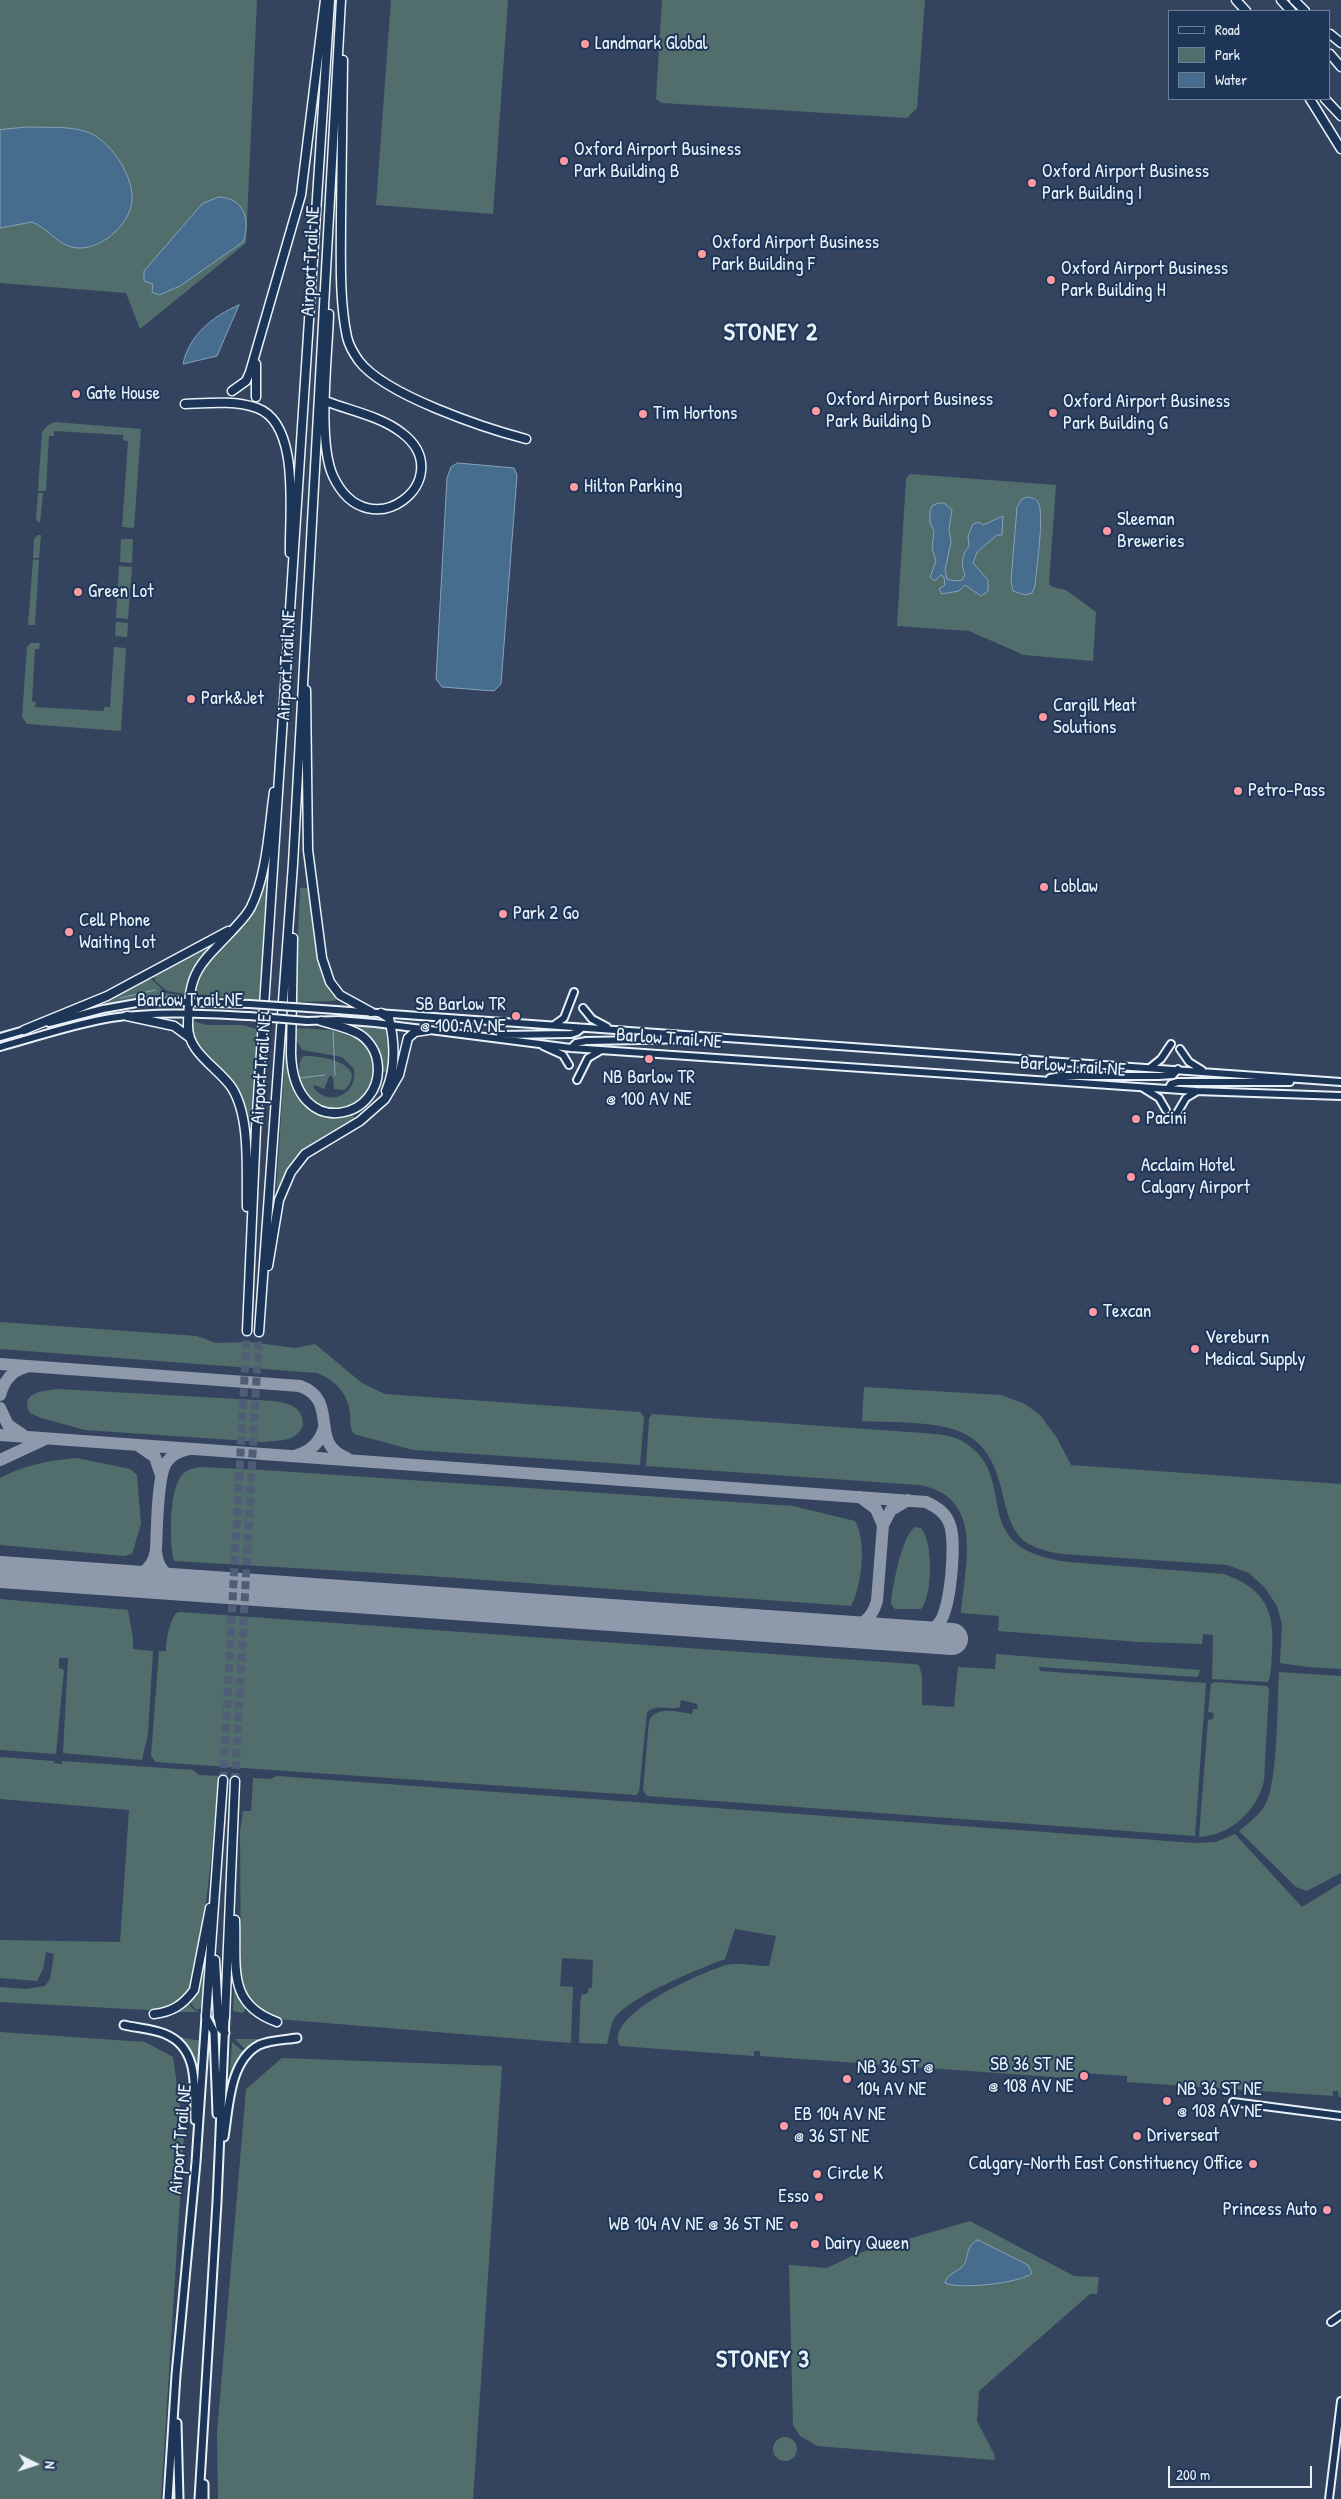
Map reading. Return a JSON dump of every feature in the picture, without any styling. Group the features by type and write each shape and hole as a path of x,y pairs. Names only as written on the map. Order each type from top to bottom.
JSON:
{"highway":[{"path":"232,391 246,381 258,347 301,195 325,0"},
{"name":"Airport Trail NE","path":"247,1331 251,1224 330,0"},
{"path":"342,0 341,243 345,324 348,340 354,355 366,370 390,385 452,415 526,439"},
{"name":"Airport Trail NE","path":"259,1332 293,864 342,0"},
{"path":"1230,0 1238,10"},
{"path":"1236,0 1245,10"},
{"path":"1281,0 1290,10"},
{"path":"1294,0 1304,10"},
{"path":"1331,35 1341,43"},
{"path":"1331,55 1341,67"},
{"path":"1311,100 1341,149"},
{"path":"1326,100 1341,116"},
{"path":"327,264 329,314 324,429 329,464 339,485 357,504 375,510 399,505 414,490 418,483 420,466 414,445 402,432 328,402"},
{"path":"256,397 258,347"},
{"path":"185,404 250,406 269,414 278,425 285,442 288,470 292,600"},
{"path":"304,648 307,713 308,850 322,958 330,982 340,995 371,1012"},
{"path":"189,1037 192,982 197,969 250,909 260,881 284,726"},
{"path":"293,864 292,1054 294,1078 302,1096 315,1108 334,1113 351,1110 365,1100 375,1086 378,1068 376,1056 371,1046 358,1033 321,1021"},
{"path":"24,1030 107,996 234,928"},
{"path":"377,1105 389,1084 393,1066 391,1024 389,1018 381,1013"},
{"path":"127,1016 174,1026 189,1037 197,1050 227,1080 239,1100 243,1119 247,1217 251,1224"},
{"path":"260,1312 279,1200 291,1172 306,1154 359,1121 385,1099 395,1082 408,1038 415,1032 428,1030"},
{"name":"Airport Trail NE","path":"206,2016 223,1780"},
{"name":"Airport Trail NE","path":"222,2017 233,1852 235,1781"},
{"path":"233,1852 239,1988 251,2010 277,2022"},
{"path":"154,2014 176,2008 194,1990 198,1977 217,1869"},
{"path":"213,1928 222,2017"}],"main road":[{"path":"554,1026 564,1018 574,992"},
{"name":"Barlow Trail NE","path":"0,1037 118,1005 148,1001 250,1004 1341,1082"},
{"path":"583,1008 592,1019 616,1030"},
{"name":"Barlow Trail NE","path":"0,1047 76,1026 127,1016 189,1013 308,1021 338,1020 391,1024 570,1048 1142,1088 1341,1096"},
{"path":"490,1036 571,1034 582,1028"},
{"path":"570,1048 576,1043 586,1041 733,1038"},
{"path":"535,1043 563,1055 569,1065"},
{"path":"1150,1068 1162,1059 1171,1044"},
{"path":"1180,1049 1189,1062 1203,1071"},
{"path":"577,1080 588,1058 602,1050"},
{"path":"1042,1080 1060,1076 1164,1076 1173,1074 1178,1069"},
{"path":"1168,1089 1171,1084 1178,1082 1298,1082 1306,1079"},
{"path":"1142,1088 1159,1098 1166,1110"},
{"path":"1176,1115 1186,1098 1196,1091"},
{"path":"206,2016 214,2032 219,2164"},
{"name":"Airport Trail NE","path":"168,2499 176,2375 196,2162 206,2016"},
{"name":"Airport Trail NE","path":"198,2499 206,2401 219,2164 225,2033 222,2017"},
{"path":"124,2025 170,2036 181,2044 190,2058 194,2085 196,2162"},
{"path":"219,2164 234,2081 242,2062 247,2054 258,2046 272,2041 297,2038"},
{"path":"1233,2102 1341,2116"},
{"path":"1331,2322 1341,2315"},
{"path":"176,2375 179,2499"},
{"path":"204,2499 206,2401"},
{"path":"1329,2499 1341,2401"},
{"path":"164,2499 170,2467"}],"green space":[{"path":"0,0 257,0 246,243 140,329 126,293 0,283"},
{"path":"391,0 508,0 493,214 376,205"},
{"path":"662,0 925,0 917,108 907,118 662,103 656,99"},
{"path":"55,422 141,429 134,528 122,527 128,441 123,440 123,435 54,431 54,436 49,436 46,491 38,491 42,432 48,425"},
{"path":"910,474 1056,485 1049,584 1066,590 1096,612 1093,661 1024,655 969,631 897,626 906,479"},
{"path":"38,493 43,493 40,523 36,520"},
{"path":"41,535 39,558 33,558 34,539"},
{"path":"121,539 133,539 132,563 120,562"},
{"path":"33,559 39,560 35,625 28,625"},
{"path":"119,566 132,567 128,619 116,618"},
{"path":"116,622 128,623 127,637 115,636"},
{"path":"31,643 40,643 39,649 35,649 32,701 36,702 35,707 104,711 104,707 110,707 114,647 126,648 121,731 27,724 22,717 27,647"},
{"path":"265,869 268,869 259,1000 195,994 195,985 199,975 252,915 263,882"},
{"path":"300,888 310,888 318,962 328,988 336,998 335,1001 295,1002"},
{"path":"209,948 210,950 191,971 185,994 167,991 155,981 154,976"},
{"path":"150,978 166,993 184,996 185,998 121,1002 77,1012"},
{"path":"192,1021 207,1025 242,1025 257,1029 250,1132 247,1132 245,1111 240,1096 230,1082 202,1052 193,1033"},
{"path":"354,1026 388,1028 390,1049 389,1073 382,1072 381,1061 374,1040 353,1028"},
{"path":"295,1028 330,1030 352,1036 361,1042 368,1050 373,1061 374,1071 370,1087 361,1098 350,1105 337,1108 325,1107 314,1103 305,1095 300,1084 299,1070 300,1061 304,1056 331,1059 347,1068 352,1074 351,1081 345,1090 334,1089 333,1078 330,1075 324,1089 315,1085 313,1087 326,1097 341,1096 347,1092 354,1078 354,1069 342,1057 302,1050 295,1038"},
{"path":"286,1038 289,1039 288,1066 290,1082 299,1100 314,1112 332,1117 352,1114 355,1119 302,1152 289,1168 276,1195"},
{"path":"0,1322 197,1336 216,1343 249,1342 295,1348 315,1344 362,1383 385,1394 640,1412 644,1417 640,1465 413,1450 354,1434 351,1427 349,1408 344,1395 336,1384 317,1373 0,1349"},
{"path":"864,1387 1001,1395 1025,1404 1040,1415 1057,1438 1071,1465 1341,1484 1341,1669 1280,1663 1282,1624 1277,1606 1265,1588 1249,1573 1227,1565 1062,1554 1049,1552 1029,1544 1018,1535 1011,1522 998,1476 991,1461 981,1447 967,1435 944,1427 916,1423 862,1421"},
{"path":"58,1389 274,1401 290,1405 298,1410 301,1414 303,1425 300,1431 291,1438 263,1442 85,1430 41,1418 30,1413 27,1406 30,1397 40,1392"},
{"path":"652,1414 929,1433 962,1441 983,1459 991,1476 1005,1529 1016,1543 1036,1554 1068,1562 1224,1574 1249,1586 1258,1594 1269,1612 1272,1636 1271,1667 1268,1682 1212,1679 1213,1635 1203,1634 1202,1644 1139,1642 998,1631 999,1616 961,1613 967,1554 966,1535 962,1518 954,1503 940,1492 919,1485 646,1466 649,1419"},
{"path":"77,1458 130,1469 137,1475 141,1524 132,1554 124,1556 0,1545 0,1478 37,1464"},
{"path":"200,1467 793,1506 855,1521 859,1530 862,1551 860,1576 851,1606 414,1575 174,1561 171,1542 171,1516 175,1492 178,1482 184,1473"},
{"path":"915,1527 921,1528 928,1544 930,1568 928,1592 921,1609 895,1609 891,1604 893,1586 906,1540"},
{"path":"0,1599 128,1610 133,1649 153,1651 148,1734 142,1760 63,1753 68,1658 59,1658 59,1668 64,1670 56,1754 0,1750"},
{"path":"176,1613 913,1664 919,1665 922,1676 922,1705 954,1707 958,1667 995,1669 996,1654 1200,1670 1198,1677 1039,1667 1040,1671 1206,1683 1195,1836 647,1796 643,1790 649,1721 652,1716 662,1711 692,1714 693,1709 698,1709 697,1704 681,1700 680,1707 655,1708 647,1712 639,1792 636,1795 156,1762 151,1756 159,1651 166,1651 170,1626"},
{"path":"1279,1672 1341,1676 1341,1873 1307,1891 1296,1887 1239,1831 1261,1811 1270,1792 1275,1759"},
{"path":"1215,1682 1267,1686 1269,1689 1264,1781 1255,1802 1241,1820 1222,1832 1199,1837 1208,1720 1213,1719 1214,1713 1208,1712 1211,1684"},
{"path":"0,1757 54,1761 54,1763 62,1764 62,1761 193,1770 199,1775 218,1776 212,1850 199,1960 192,1987 179,2002 164,2008 147,2010 0,2002 0,1987 26,1989 45,1986 50,1979 54,1954 46,1952 43,1969 37,1981 0,1978 0,1940 120,1942 129,1810 0,1799"},
{"path":"277,1776 1195,1843 1216,1842 1235,1834 1302,1907 1341,1883 1341,2097 1339,2097 1338,2091 1333,2091 1333,2096 1127,2082 1127,2076 1082,2073 1081,2079 760,2056 760,2051 754,2051 754,2056 620,2046 618,2034 626,2021 658,1996 697,1976 726,1965 769,1966 776,1936 735,1929 725,1959 664,1985 631,2003 613,2021 607,2044 579,2043 581,1997 582,1994 587,1994 589,1988 592,1988 593,1960 562,1958 560,1986 573,1987 571,2043 277,2019 253,2007 241,1985 240,1832 243,1811 251,1811 253,1778 270,1779"},
{"path":"202,1975 204,1976 202,2008 196,2010 189,2001 197,1990"},
{"path":"234,1989 237,1989 246,2008 243,2013 233,2011"},
{"path":"188,2003 195,2011 202,2012 177,2012 177,2010"},
{"path":"0,2032 145,2042 173,2057 184,2136 161,2499 0,2499"},
{"path":"179,2037 201,2041 199,2073 196,2073 192,2055"},
{"path":"235,2039 260,2039 260,2042 247,2051"},
{"path":"232,2042 245,2053 231,2083 229,2083"},
{"path":"282,2058 502,2066 473,2499 218,2499 217,2433 246,2089"},
{"path":"970,2221 1074,2276 1099,2277 1097,2294 1090,2294 979,2391 977,2421 995,2456 994,2460 817,2446 800,2436 793,2425 789,2265 827,2268 856,2254"},
{"path":"785,2437 794,2440 797,2449 794,2458 785,2461 776,2458 773,2449 776,2440"}],"water":[{"path":"27,127 68,128 85,131 100,139 114,153 129,182 132,201 125,220 110,236 101,242 81,248 66,245 32,222 0,228 0,130"},
{"path":"219,197 228,198 240,206 246,218 243,242 180,286 159,295 152,292 153,284 144,281 144,271 202,204"},
{"path":"239,305 217,356 183,364 196,335 211,321"},
{"path":"458,463 514,468 517,475 501,684 494,691 442,687 436,679 447,478 451,467"},
{"path":"1027,497 1038,502 1041,518 1035,586 1032,593 1025,595 1013,591 1011,581 1017,507 1021,500"},
{"path":"944,503 952,510 949,529 951,542 945,570 947,579 954,581 962,580 965,575 962,560 969,546 968,536 973,524 979,522 983,525 1003,516 1002,535 997,535 977,552 973,563 988,580 988,591 981,596 965,585 959,591 942,594 939,589 945,585 944,577 941,575 935,581 930,577 936,561 932,548 934,531 930,523 930,511 932,506"},
{"path":"978,2240 1028,2265 1032,2273 1016,2280 976,2286 945,2283 949,2276 962,2267 969,2249"}],"waterway":[{"path":"120,998 155,990"},
{"path":"333,1031 335,1075"},
{"path":"300,1078 325,1075"}],"taxiway":[{"path":"0,1364 300,1386 312,1393 319,1401 325,1433 329,1443 335,1451 347,1458"},
{"path":"0,1395 9,1377 16,1371 26,1367"},
{"path":"0,1408 8,1425 23,1435"},
{"path":"297,1455 315,1445 324,1428"},
{"path":"0,1435 926,1502 941,1511 946,1517 952,1534 951,1575 947,1604 936,1626 924,1633 905,1636"},
{"path":"0,1460 43,1440"},
{"path":"139,1446 155,1457 161,1475"},
{"path":"118,1580 138,1575 148,1568 151,1563 156,1550 158,1505 163,1470 170,1458 179,1452 189,1449"},
{"path":"836,1631 862,1623 871,1615 877,1601 883,1525 876,1509 860,1497"},
{"path":"883,1525 891,1510 908,1500"},
{"path":"156,1552 159,1565 163,1570 171,1578 189,1585"},
{"path":"0,1568 35,1574"}],"runway":[{"path":"0,1572 952,1639"}],"tunnel":[{"path":"223,1780 247,1331"},
{"path":"235,1781 259,1332"}],"place":[{"name":"Landmark Global","path":"585,44"},
{"name":"Oxford Airport Business Park Building B","path":"564,161"},
{"name":"Oxford Airport Business Park Building I","path":"1032,183"},
{"name":"Oxford Airport Business Park Building F","path":"702,254"},
{"name":"Oxford Airport Business Park Building H","path":"1051,280"},
{"name":"Gate House","path":"76,394"},
{"name":"Oxford Airport Business Park Building D","path":"816,411"},
{"name":"Oxford Airport Business Park Building G","path":"1053,413"},
{"name":"Tim Hortons","path":"643,414"},
{"name":"Hilton Parking","path":"574,487"},
{"name":"Sleeman Breweries","path":"1107,531"},
{"name":"Green Lot","path":"78,592"},
{"name":"Park&Jet","path":"191,699"},
{"name":"Cargill Meat Solutions","path":"1043,717"},
{"name":"Petro-Pass","path":"1238,791"},
{"name":"Loblaw","path":"1044,887"},
{"name":"Park 2 Go","path":"503,914"},
{"name":"Cell Phone Waiting Lot","path":"69,932"},
{"name":"SB Barlow TR @ 100 AV NE","path":"516,1016"},
{"name":"NB Barlow TR @ 100 AV NE","path":"649,1059"},
{"name":"Pacini","path":"1136,1119"},
{"name":"Acclaim Hotel Calgary Airport","path":"1131,1177"},
{"name":"Texcan","path":"1093,1312"},
{"name":"Vereburn Medical Supply","path":"1195,1349"},
{"name":"SB 36 ST NE @ 108 AV NE","path":"1084,2076"},
{"name":"NB 36 ST @ 104 AV NE","path":"847,2079"},
{"name":"NB 36 ST NE @ 108 AV NE","path":"1167,2101"},
{"name":"EB 104 AV NE @ 36 ST NE","path":"784,2126"},
{"name":"Driverseat","path":"1137,2136"},
{"name":"Calgary-North East Constituency Office","path":"1253,2164"},
{"name":"Circle K","path":"817,2174"},
{"name":"Esso","path":"819,2197"},
{"name":"Princess Auto","path":"1327,2210"},
{"name":"WB 104 AV NE @ 36 ST NE","path":"794,2225"},
{"name":"Dairy Queen","path":"815,2244"}],"district":[{"name":"STONEY 2","path":"771,334"},
{"name":"STONEY 3","path":"763,2361"}]}
